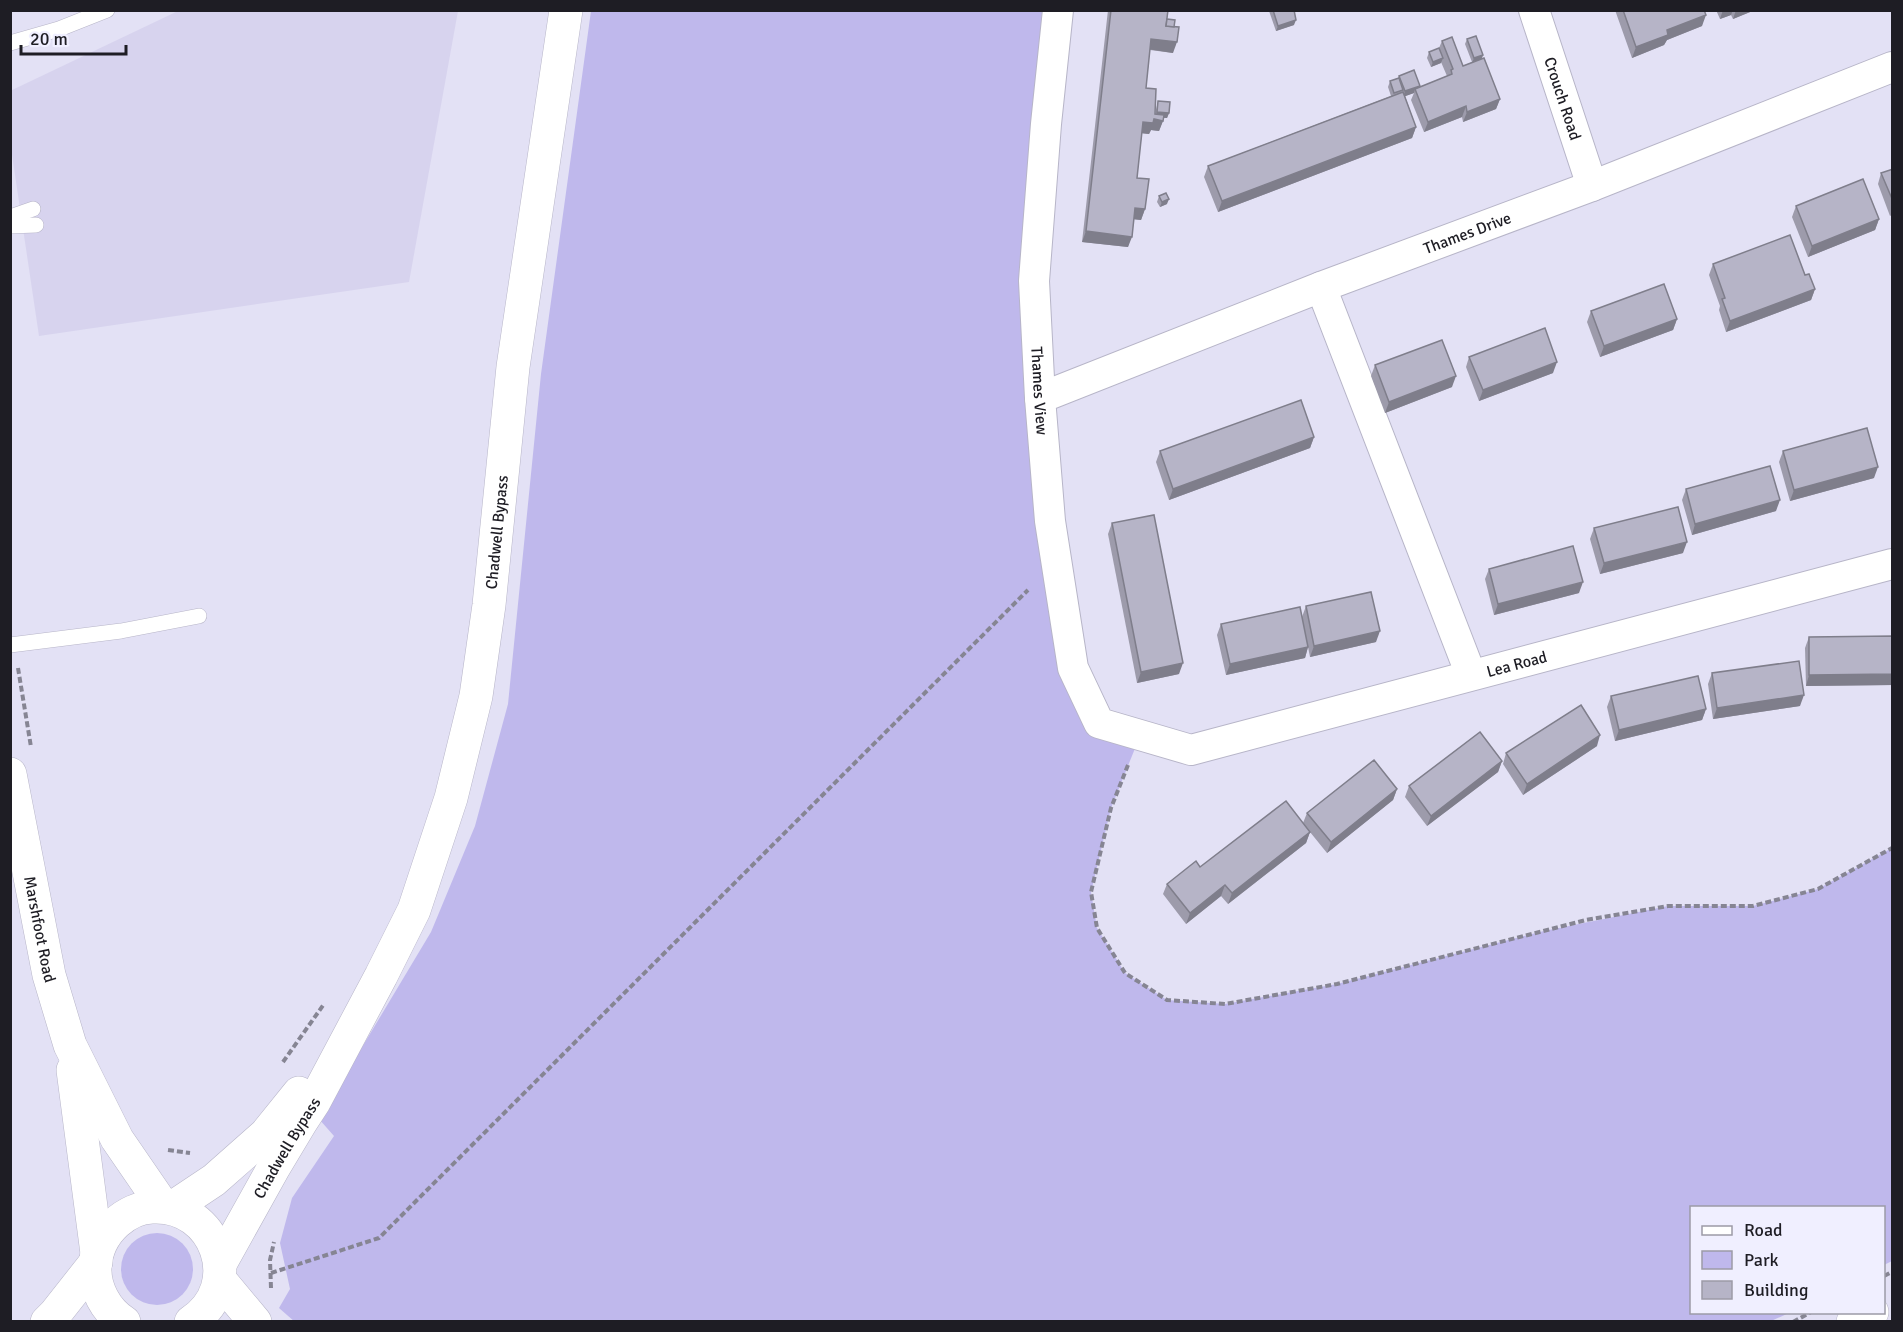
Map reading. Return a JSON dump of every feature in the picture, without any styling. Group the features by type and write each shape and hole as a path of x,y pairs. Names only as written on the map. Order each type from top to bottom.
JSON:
{"main road":[{"name":"Chadwell Bypass","path":"192,1322 210,1304 220,1272 274,1167 315,1102 414,910 451,798 476,696 489,605 513,367 566,10"},
{"name":"Marshfoot Road","path":"10,774 47,965 70,1045 96,1257 97,1282 106,1304 124,1322"},
{"name":"Chadwell Bypass","path":"168,1207 214,1180 266,1134 350,1032"},
{"name":"Marshfoot Road","path":"70,1045 117,1139 168,1207"},
{"path":"47,1322 96,1257 105,1235 121,1218 147,1207 168,1207 194,1218 208,1232 217,1249 220,1272 255,1322"},
{"path":"1853,1322 1868,1314"}],"street":[{"name":"Thames View","path":"1058,10 1046,124 1034,281 1050,521 1073,668 1099,723 1140,736"},
{"name":"Crouch Road","path":"1534,10 1592,186"},
{"name":"Thames Drive","path":"1040,398 1321,287 1592,186 1893,67"},
{"path":"1321,287 1472,675"},
{"name":"Lea Road","path":"1140,736 1191,750 1893,564"}],"lane":[{"path":"10,43 59,29 107,10"},
{"path":"10,217 33,209"},
{"path":"10,226 36,225"},
{"path":"10,645 121,632 199,616"}],"path":[{"path":"271,1273 379,1238 1056,562"},
{"path":"1140,736 1111,808 1091,892 1097,928 1125,973 1167,1000 1225,1004 1337,984 1586,920 1668,906 1753,906 1818,889 1893,848"},
{"path":"283,1063 330,996"},
{"path":"166,1150 188,1154 195,1150"},
{"path":"1793,1322 1807,1314"}],"shaded area":[{"path":"178,11 458,11 409,282 39,336 11,148 10,91"}],"green space":[{"path":"591,11 1042,11 1037,126 1050,521 1099,723 1140,736 1111,808 1091,892 1097,928 1125,973 1167,1000 1225,1004 1337,984 1544,931 1668,906 1753,906 1818,889 1892,848 1892,1261 1885,1264 1885,1206 1690,1206 1690,1314 1787,1314 1771,1321 295,1322 279,1308 290,1289 280,1243 292,1198 334,1136 319,1119 431,932 475,826 508,704 541,374"},
{"path":"157,1233 177,1239 187,1249 193,1269 187,1289 177,1299 157,1305 137,1299 127,1289 121,1269 127,1249 137,1239"}],"building":[{"path":"1111,10 1168,10 1166,26 1179,27 1177,42 1151,39 1146,88 1156,89 1155,114 1164,115 1163,121 1154,119 1153,123 1143,122 1137,178 1149,179 1145,209 1135,208 1132,237 1086,231"},
{"path":"1273,10 1294,10 1296,20 1278,26"},
{"path":"1623,10 1704,10 1706,15 1667,30 1668,35 1636,47"},
{"path":"1167,19 1175,20 1174,27 1166,26"},
{"path":"1476,36 1483,55 1474,58 1467,39"},
{"path":"1452,37 1463,66 1484,58 1500,99 1467,112 1466,106 1428,122 1415,89 1452,74 1453,69 1442,41"},
{"path":"1439,48 1443,58 1433,62 1429,52"},
{"path":"1414,70 1420,86 1405,91 1399,76"},
{"path":"1399,78 1403,90 1394,93 1390,81"},
{"path":"1403,92 1416,127 1222,201 1208,166"},
{"path":"1158,101 1170,102 1169,113 1157,112"},
{"path":"1893,169 1893,201 1881,173"},
{"path":"1863,179 1879,219 1812,246 1796,206"},
{"path":"1166,193 1169,199 1162,202 1159,196"},
{"path":"1790,235 1805,275 1809,274 1815,289 1730,321 1713,264"},
{"path":"1664,284 1677,319 1604,346 1591,311"},
{"path":"1545,328 1557,362 1483,390 1469,357"},
{"path":"1442,340 1456,376 1389,402 1375,365"},
{"path":"1301,400 1314,437 1173,489 1160,451"},
{"path":"1867,428 1878,467 1794,490 1783,451"},
{"path":"1770,466 1780,500 1695,524 1686,489"},
{"path":"1678,507 1687,542 1604,563 1594,528"},
{"path":"1154,515 1183,663 1141,672 1112,523"},
{"path":"1573,546 1583,582 1498,604 1489,569"},
{"path":"1371,592 1380,631 1314,646 1306,606"},
{"path":"1300,607 1308,647 1230,664 1221,624"},
{"path":"1893,636 1893,674 1809,675 1809,637"},
{"path":"1799,661 1804,695 1717,708 1712,673"},
{"path":"1698,676 1706,709 1619,730 1611,696"},
{"path":"1581,705 1600,735 1527,784 1506,753"},
{"path":"1480,732 1502,761 1431,816 1409,786"},
{"path":"1374,760 1397,789 1331,842 1307,813"},
{"path":"1286,801 1310,832 1232,893 1225,885 1190,913 1167,884 1196,861 1200,867"}]}
